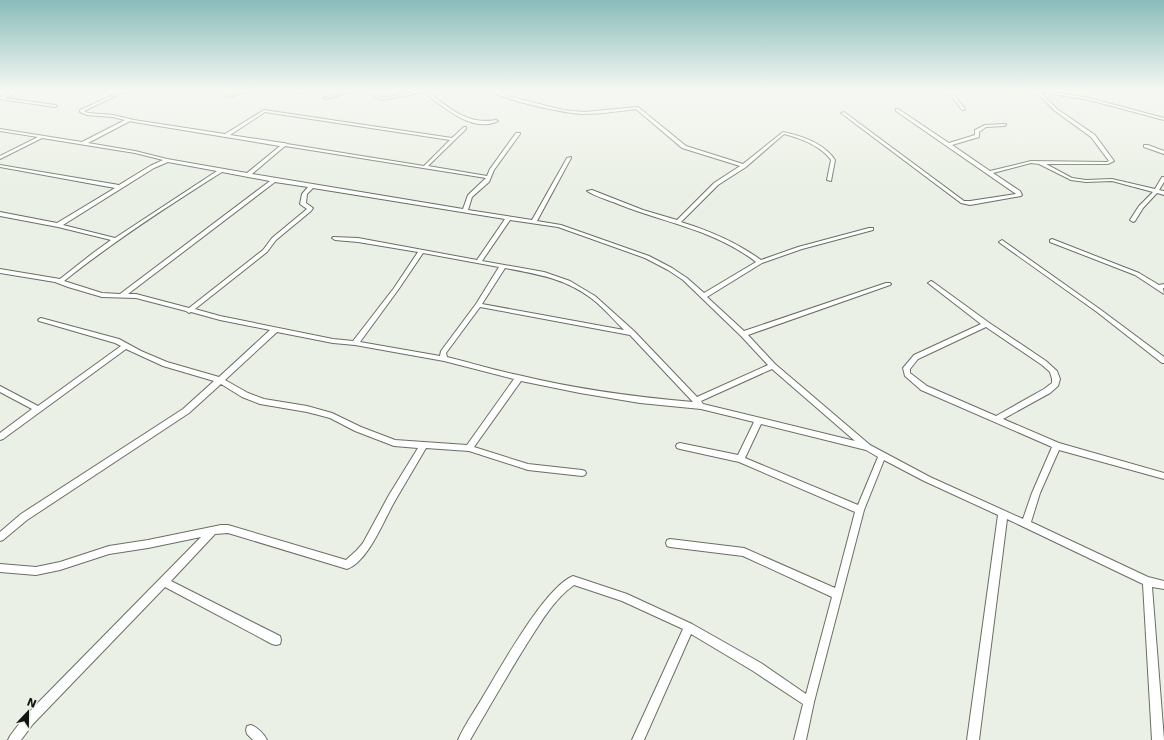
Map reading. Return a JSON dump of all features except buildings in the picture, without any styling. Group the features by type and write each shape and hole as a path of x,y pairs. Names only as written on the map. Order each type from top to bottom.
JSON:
{"street":[{"path":"82,144 120,125"},
{"path":"159,125 487,177"},
{"path":"227,135 244,125"},
{"path":"355,125 453,138"},
{"path":"658,125 684,147 744,166"},
{"path":"858,125 963,202 970,203 1019,195 1018,192 990,172 918,125"},
{"path":"990,172 1023,163 1039,161 1108,163 1112,160 1093,136 1077,125"},
{"path":"948,145 976,136 977,131 981,128 1004,126"},
{"path":"425,167 464,128"},
{"path":"0,130 40,138 135,152 167,160 274,180 534,222 582,233 647,257 670,269 704,296 773,366 867,447 927,479 1147,581 1164,585"},
{"path":"678,222 716,184 744,166 781,134 785,133 816,145 828,153 833,160 829,180"},
{"path":"465,211 470,196 487,181 487,177 518,134"},
{"path":"0,158 40,138"},
{"path":"248,175 285,144"},
{"path":"1146,146 1164,153"},
{"path":"534,222 569,158"},
{"path":"58,225 152,167 167,160"},
{"path":"1039,161 1071,179 1086,181 1112,180 1164,193"},
{"path":"0,166 119,188"},
{"path":"60,282 116,240 186,192 222,170"},
{"path":"1133,220 1141,207 1156,191 1164,178"},
{"path":"122,295 274,180"},
{"path":"190,311 265,251 274,239 309,210 310,208 303,204 306,194 312,186"},
{"path":"590,191 640,211 709,232 751,254 760,262"},
{"path":"0,214 58,225 116,240"},
{"path":"479,261 508,218"},
{"path":"704,296 760,262 800,248 871,229"},
{"path":"335,238 358,240 479,261 542,273 568,282 593,297 632,333 699,403"},
{"path":"1052,241 1137,274 1161,287 1164,292"},
{"path":"1002,242 1099,311 1164,361"},
{"path":"355,344 396,289 421,252"},
{"path":"444,359 442,353 478,305 503,266"},
{"path":"0,271 60,282 102,295 122,295 144,298 190,311 275,330 444,359 520,378 640,400 699,403 758,422 867,447"},
{"path":"931,283 986,324 1044,363 1053,372 1056,379 1055,384 1047,391 996,420"},
{"path":"743,334 888,284"},
{"path":"478,305 632,333"},
{"path":"41,320 117,340 125,346 165,364 220,380 245,395 264,402 332,416 358,430 394,443 469,448 528,467 582,473"},
{"path":"986,324 916,357 906,368 908,374 913,380 924,388 1057,446 1164,476"},
{"path":"0,537 24,517 186,411 275,330"},
{"path":"0,437 125,346"},
{"path":"699,403 773,366"},
{"path":"469,448 520,378"},
{"path":"0,389 38,409"},
{"path":"740,459 758,422"},
{"path":"0,568 36,571 60,566 109,550 148,544 213,530 228,529 347,565 357,559 363,552 387,506 423,446"},
{"path":"680,446 740,459 860,510"},
{"path":"1026,524 1036,493 1057,446"},
{"path":"800,740 808,702 860,510 882,456"},
{"path":"973,740 1003,513"},
{"path":"14,740 29,720 164,582 206,535 213,530"},
{"path":"670,543 744,552 837,594"},
{"path":"464,740 512,658 540,615 568,581 578,581 624,597 689,627 750,662 808,702"},
{"path":"1147,581 1158,740"},
{"path":"164,582 276,640"},
{"path":"638,740 689,627"},
{"path":"251,730 261,740"}]}
